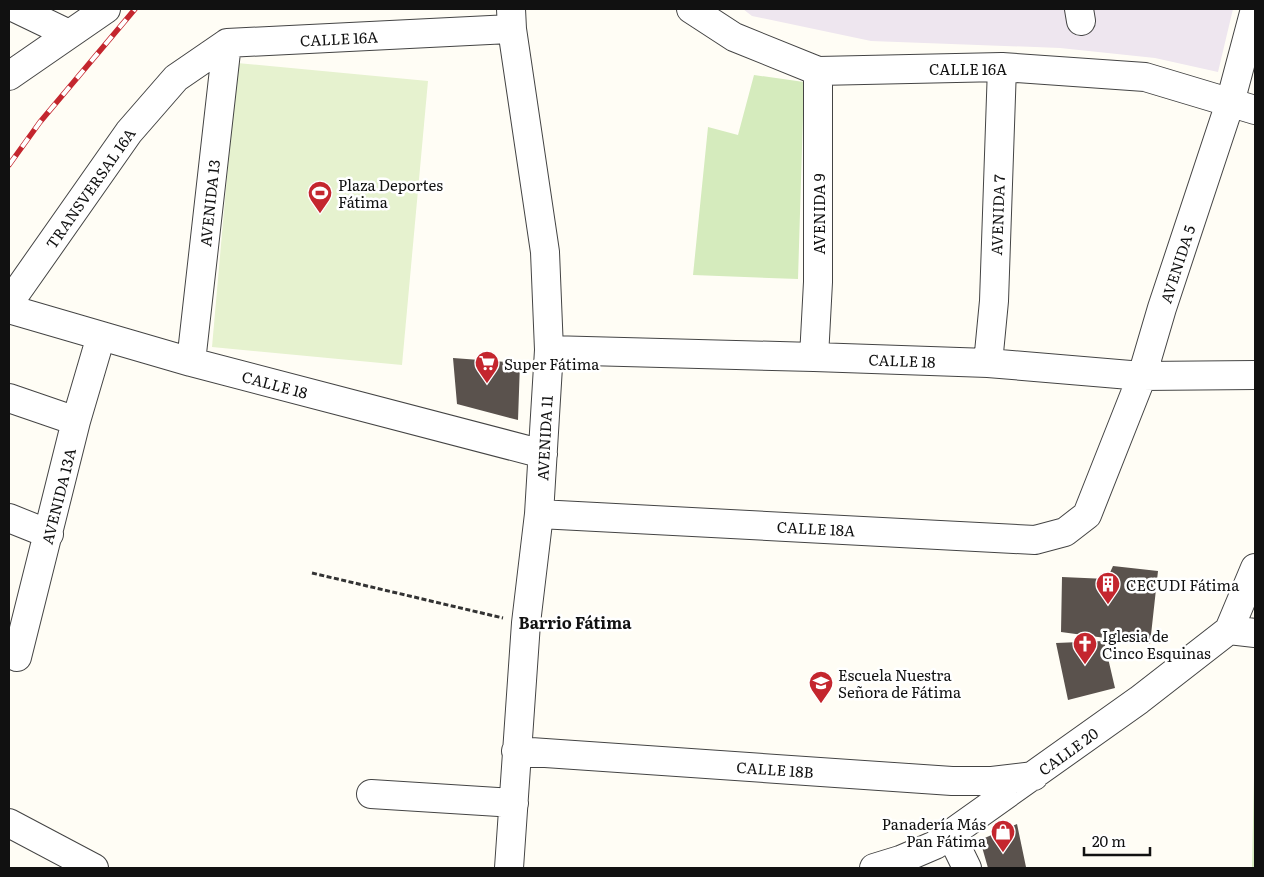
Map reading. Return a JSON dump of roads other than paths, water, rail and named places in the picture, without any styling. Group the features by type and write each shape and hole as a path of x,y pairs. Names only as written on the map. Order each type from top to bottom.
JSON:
{"street":[{"path":"17,9 69,34"},
{"path":"9,76 106,9"},
{"name":"CALLE 16A","path":"691,9 734,37 818,71 1002,67 1145,77 1255,110"},
{"name":"AVENIDA 5","path":"1087,515 1142,376 1230,103 1255,9"},
{"name":"CALLE 16A","path":"227,44 512,19"},
{"name":"AVENIDA 11","path":"509,868 526,623 539,514 549,350 545,252 512,19"},
{"name":"TRANSVERSAL 16A","path":"9,303 128,132 176,78 227,44"},
{"name":"AVENIDA 13","path":"191,362 227,44"},
{"name":"AVENIDA 7","path":"988,364 994,301 1002,67"},
{"name":"AVENIDA 9","path":"814,357 818,282 818,71"},
{"name":"CALLE 18","path":"9,309 191,362 543,454"},
{"name":"AVENIDA 13A","path":"13,655 49,534 76,422 101,336"},
{"name":"CALLE 18","path":"549,350 988,364 1142,376 1255,375"},
{"path":"9,398 76,422"},
{"name":"CALLE 18A","path":"539,514 1035,540 1065,532 1087,515"},
{"path":"9,518 49,534"},
{"path":"1242,631 1255,568"},
{"name":"CALLE 20","path":"874,868 900,860 935,845 1139,700 1242,631"},
{"name":"CALLE 18B","path":"516,751 952,781 992,781 1034,776"},
{"path":"371,794 514,803"},
{"path":"9,823 94,868"},
{"path":"950,834 967,868"}],"railway":[{"path":"9,165 40,122 135,9"}],"place":[{"name":"Plaza Deportes Fátima","path":"320,214"},
{"name":"Super Fátima","path":"487,384"},
{"name":"CECUDI Fátima","path":"1108,605"},
{"name":"Iglesia de Cinco Esquinas","path":"1085,665"},
{"name":"Escuela Nuestra Señora de Fátima","path":"821,704"},
{"name":"Panadería Más Pan Fátima","path":"1003,853"}],"district":[{"name":"Barrio Fátima","path":"575,622"}]}
